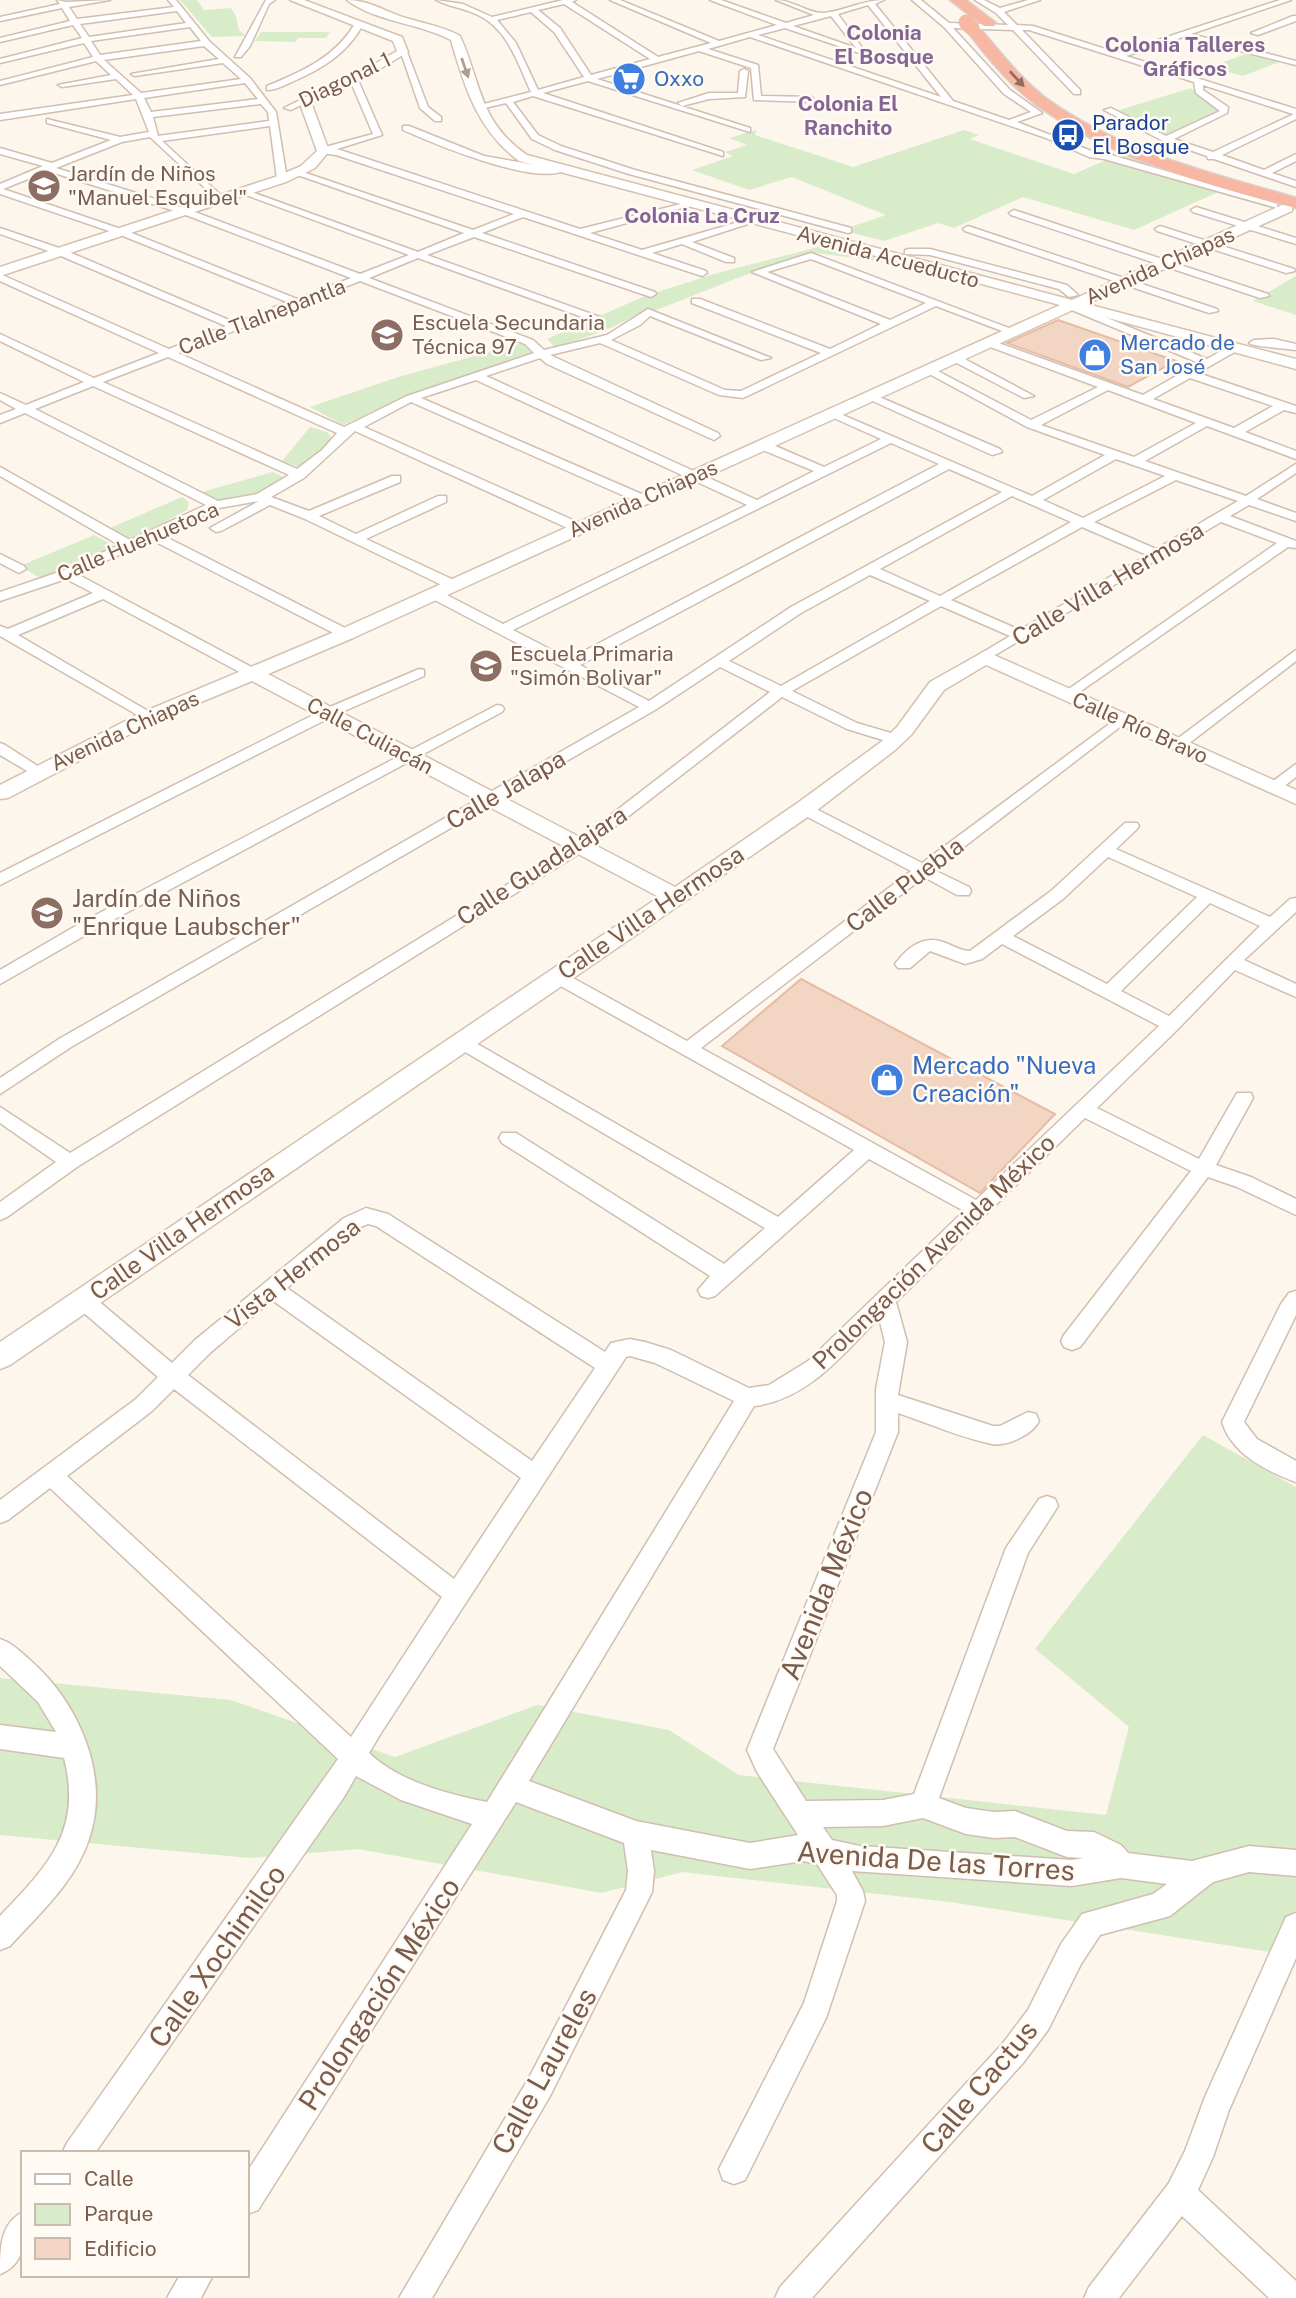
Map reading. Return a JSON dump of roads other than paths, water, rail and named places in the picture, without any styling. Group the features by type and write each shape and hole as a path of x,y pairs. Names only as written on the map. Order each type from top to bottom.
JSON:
{"highway":[{"path":"937,0 969,25 1027,89 1063,116 1087,129 1180,167 1291,206"},
{"path":"957,0 991,26 1048,88 1083,113 1171,153 1296,193"}],"street":[{"path":"0,19 63,2 106,0"},
{"path":"295,0 398,39 424,108 438,119 406,128 448,146 497,161 528,169 560,170"},
{"name":"Avenida Acueducto","path":"352,0 404,21 437,28 456,38 479,108 498,137 515,154 560,170 752,220 800,229"},
{"path":"366,0 416,19 459,29 468,37"},
{"path":"440,0 492,19 511,43 536,94 720,154"},
{"path":"529,0 545,6"},
{"path":"614,0 720,44"},
{"path":"637,0 676,15"},
{"path":"714,0 865,54"},
{"path":"780,0 822,16"},
{"path":"842,0 858,6"},
{"path":"479,108 498,99 536,94 880,0"},
{"path":"916,0 947,25 1007,92 1038,113 1007,123"},
{"path":"979,0 999,11 1077,92"},
{"path":"999,11 1036,0"},
{"path":"1117,57 1287,0"},
{"path":"238,55 277,1 307,6"},
{"path":"492,19 569,1 657,61"},
{"path":"63,2 98,58 138,95 155,136 219,198"},
{"path":"870,3 952,105"},
{"path":"0,40 75,22 175,4 206,43 247,80 272,112 282,179"},
{"path":"532,9 557,30 589,79 747,130"},
{"path":"833,13 886,83"},
{"path":"1255,33 1295,19"},
{"path":"270,88 328,59 355,34 359,24"},
{"path":"0,61 85,40 190,25"},
{"path":"947,25 1030,28 1117,57 1283,104 1296,114 1211,157"},
{"path":"715,31 734,40"},
{"path":"750,35 1049,136 1092,155 1105,156 1274,206 1251,218 1252,225"},
{"path":"1184,35 1296,63"},
{"path":"0,83 98,58 206,43"},
{"path":"697,50 743,67 743,94"},
{"path":"697,50 755,67 755,94 759,99 812,100"},
{"name":"Diagonal 1","path":"288,108 354,80 403,52"},
{"path":"135,74 225,60"},
{"path":"62,85 119,76"},
{"path":"0,117 247,80"},
{"path":"0,274 58,251 282,179 317,161 323,151 378,135 354,80"},
{"path":"1166,139 1223,113 1225,109 1199,91 1198,81"},
{"path":"682,103 705,96 755,94"},
{"name":"Avenida Acueducto","path":"498,99 523,142 542,154 800,229 1296,354"},
{"name":"Avenida Acueducto","path":"498,99 535,137 558,148 632,172 848,230"},
{"path":"148,115 264,101"},
{"path":"305,101 323,151"},
{"path":"1108,110 1166,139 1211,157 1296,184"},
{"path":"50,121 120,140"},
{"path":"0,189 120,140 274,122"},
{"path":"0,151 181,210 529,342 551,362 714,436"},
{"path":"323,151 337,152 702,273"},
{"path":"497,161 515,154"},
{"path":"1263,174 1296,157"},
{"path":"297,173 651,294"},
{"path":"0,189 122,232 298,303"},
{"path":"243,192 596,319"},
{"path":"581,232 690,203"},
{"name":"Avenida Chiapas","path":"0,793 148,717 346,634 1014,332 1077,300 1165,264 1291,206"},
{"path":"1196,210 1252,225 1296,241"},
{"path":"1014,213 1264,296"},
{"name":"Calle Tlalnepantla","path":"0,419 525,214"},
{"path":"642,253 752,220"},
{"path":"968,229 1213,312"},
{"path":"1160,229 1290,271"},
{"path":"0,231 58,251 237,327"},
{"path":"682,241 730,260"},
{"path":"890,324 757,272 811,256 1014,332"},
{"path":"0,274 167,354 579,528"},
{"path":"1077,300 1208,363"},
{"name":"Avenida Acueducto","path":"1077,300 1296,364"},
{"path":"696,301 831,353"},
{"path":"602,340 723,393 736,395 751,392 934,303"},
{"name":"Calle Huehuetoca","path":"0,597 67,574 216,505 265,500 326,453 348,429 411,398 542,354 602,340 636,323 649,312 765,358"},
{"path":"0,337 300,475"},
{"path":"1254,343 1274,342 1296,347"},
{"path":"989,343 1296,455"},
{"path":"1143,400 1234,348"},
{"path":"955,358 1028,396"},
{"path":"928,370 1031,425 1296,517"},
{"path":"1189,374 1296,410"},
{"path":"476,376 758,505"},
{"path":"1031,425 1106,387"},
{"path":"0,396 216,505"},
{"path":"870,396 996,452"},
{"path":"411,398 642,499"},
{"path":"1235,433 1282,406"},
{"path":"831,413 1156,554"},
{"path":"1134,462 1204,422"},
{"path":"504,629 890,439"},
{"path":"762,445 826,472"},
{"path":"1032,501 1114,456"},
{"path":"570,664 948,464"},
{"name":"Calle Villa Hermosa","path":"0,1357 804,809 897,739 937,686 1248,500 1296,468"},
{"path":"0,471 131,546"},
{"name":"Calle Guadalajara","path":"0,1212 70,1162 579,846 782,691 1067,529 1174,476"},
{"path":"309,516 396,479"},
{"name":"Calle Jalapa","path":"0,1087 65,1042 147,998 650,707 796,610 1011,492"},
{"path":"355,539 442,499"},
{"path":"216,528 265,500 309,516 453,585"},
{"path":"1220,517 1292,544"},
{"path":"153,535 346,634"},
{"path":"1068,696 1292,544"},
{"path":"0,558 19,569"},
{"path":"870,570 1021,636"},
{"name":"Calle Culiacán","path":"67,574 675,896"},
{"path":"4,632 105,593"},
{"path":"434,594 650,707"},
{"path":"4,632 148,717"},
{"path":"1178,745 1296,654"},
{"name":"Calle Río Bravo","path":"985,657 1296,798"},
{"path":"719,661 852,726 897,739"},
{"path":"0,880 328,713 419,673"},
{"path":"0,978 92,924 497,709"},
{"name":"Calle Puebla","path":"688,1049 1120,720"},
{"path":"0,748 39,772"},
{"path":"1273,788 1296,769"},
{"path":"804,809 963,891"},
{"path":"904,964 926,945 938,946 970,958 1057,895 1131,826"},
{"path":"1106,850 1265,921"},
{"path":"1110,991 1209,895"},
{"name":"Prolongación Avenida México","path":"748,1397 764,1397 787,1388 816,1367 976,1209 1172,1025 1233,962 1265,921 1296,903"},
{"path":"1002,937 1172,1025"},
{"path":"1233,962 1296,990"},
{"path":"556,976 976,1209"},
{"path":"461,1042 778,1226"},
{"path":"1072,1341 1204,1168 1244,1098"},
{"path":"1083,1109 1204,1168 1244,1182 1296,1208"},
{"path":"0,1114 70,1162"},
{"path":"509,1138 723,1274"},
{"path":"708,1290 868,1149"},
{"name":"Vista Hermosa","path":"0,1513 144,1405 203,1346 359,1218 374,1217 608,1365"},
{"path":"272,1289 534,1475"},
{"name":"Avenida México","path":"734,2169 816,2008 852,1896 826,1851 766,1763 761,1744 887,1432 886,1400 896,1342 885,1299"},
{"path":"1296,1299 1235,1414 1234,1430 1245,1443 1296,1472"},
{"path":"83,1300 174,1377 456,1594"},
{"path":"608,1365 623,1347 648,1351 748,1397"},
{"name":"Calle Xochimilco","path":"78,2151 327,1799 456,1594 608,1365"},
{"name":"Prolongación México","path":"248,2197 493,1816 748,1397"},
{"path":"886,1400 993,1435 1003,1435 1028,1421"},
{"path":"51,1475 375,1774 400,1788 445,1806 493,1816"},
{"path":"922,1805 1018,1548 1047,1506"},
{"path":"0,1650 47,1694 60,1712 74,1748 82,1785 81,1819 71,1852 52,1881 0,1936"},
{"path":"0,1737 74,1748"},
{"name":"Avenida De las Torres","path":"509,1787 636,1834 750,1856 803,1848 860,1859 1047,1873 1072,1873 1121,1865 1182,1874 1203,1873 1249,1859 1296,1863"},
{"name":"Avenida De las Torres","path":"801,1814 873,1814 922,1805 966,1821 1015,1824 1067,1844 1094,1845 1112,1854 1121,1865"},
{"name":"Calle Laureles","path":"415,2298 540,2087 639,1892 641,1871 636,1834"},
{"name":"Calle Cactus","path":"791,2298 1013,2053 1038,2020 1071,1954 1092,1924 1160,1906 1203,1873"},
{"path":"1100,2298 1180,2194 1198,2157 1215,2107 1296,1927"},
{"path":"1180,2194 1292,2298"},
{"path":"0,2259 21,2230"},
{"path":"183,2298 197,2277"}],"place":[{"name":"Oxxo","path":"629,79"},
{"name":"Parador El Bosque","path":"1068,135"},
{"name":"Jardín de Niños \"Manuel Esquibel\"","path":"44,186"},
{"name":"Escuela Secundaria Técnica 97","path":"387,335"},
{"name":"Mercado de San José","path":"1095,355"},
{"name":"Escuela Primaria \"Simón Bolivar\"","path":"486,666"},
{"name":"Jardín de Niños \"Enrique Laubscher\"","path":"47,913"},
{"name":"Mercado \"Nueva Creación\"","path":"887,1080"}],"district":[{"name":"Colonia El Bosque","path":"884,45"},
{"name":"Colonia Talleres Gráficos","path":"1185,57"},
{"name":"Colonia El Ranchito","path":"848,116"},
{"name":"Colonia La Cruz","path":"702,216"}]}
